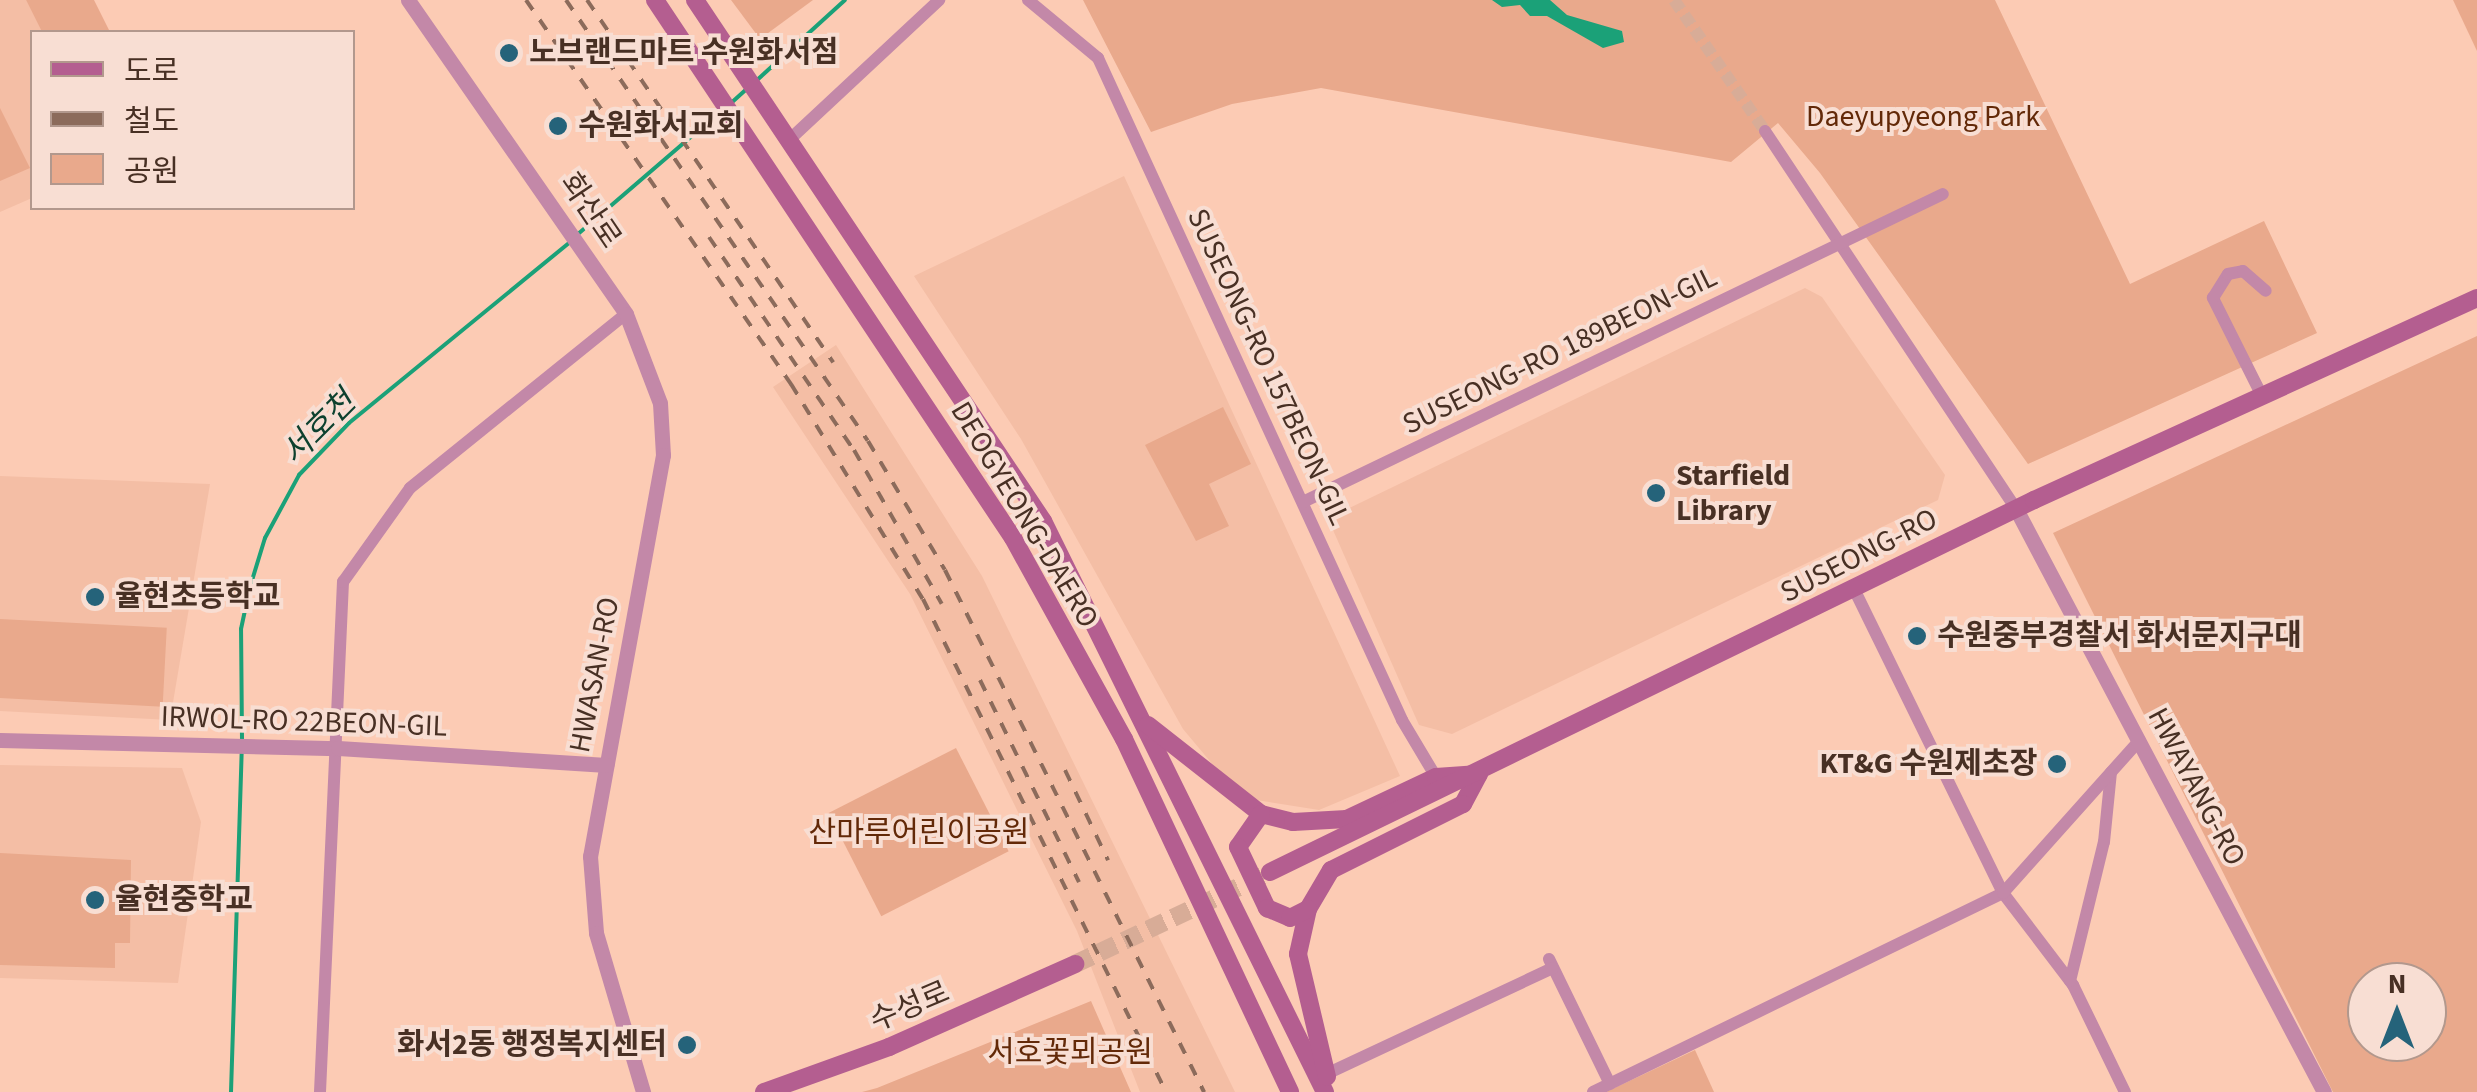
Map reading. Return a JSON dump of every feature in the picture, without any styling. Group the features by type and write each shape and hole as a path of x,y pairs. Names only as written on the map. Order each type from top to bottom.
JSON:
{"main road":[{"name":"DEOGYEONG-DAERO","path":"655,0 1013,538 1124,740 1290,1092"},
{"name":"DEOGYEONG-DAERO","path":"695,0 1043,522 1324,1084"},
{"name":"SUSEONG-RO","path":"1270,872 1479,774 2016,510 2477,298"},
{"path":"1140,718 1261,814 1319,825 1347,819 1436,776 1479,774"},
{"path":"1324,1084 1298,954 1308,910 1331,870 1463,804 1479,774"},
{"path":"1261,814 1238,847 1267,908 1290,918 1308,910"},
{"name":"수성로","path":"764,1092 889,1048 1075,964"}],"street":[{"name":"화산로","path":"408,0 601,276"},
{"path":"785,137 939,0"},
{"name":"SUSEONG-RO 157BEON-GIL","path":"1028,0 1098,58 1411,738 1436,776"},
{"path":"1765,131 2016,510"},
{"name":"SUSEONG-RO 189BEON-GIL","path":"1304,502 1943,194"},
{"path":"2262,396 2213,298 2228,274 2243,271 2266,291"},
{"name":"HWASAN-RO","path":"601,276 626,314 654,380 663,455 590,856 591,904 643,1092"},
{"path":"320,1092 338,748 341,592 362,549 410,488 626,314"},
{"name":"HWAYANG-RO","path":"2016,510 2324,1092"},
{"path":"1854,589 2003,893 2070,981 2126,1092"},
{"name":"IRWOL-RO 22BEON-GIL","path":"0,740 338,748 606,764"},
{"path":"1593,1092 2003,893 2140,740"},
{"path":"2070,981 2104,842 2111,772"},
{"path":"1324,1084 1551,964 1610,1084"}],"shaded area":[{"path":"0,0 26,0 41,30 30,30 30,199 0,212"},
{"path":"1492,0 1550,0 1567,15 1622,31 1624,42 1603,48 1547,16 1530,16 1520,5 1502,7"},
{"path":"1124,176 1400,776 1319,810 1256,800 1214,766 1183,729 1021,439 914,276"},
{"path":"1805,288 1822,297 1945,475 1938,500 1452,734 1419,725 1333,530 1337,514"},
{"path":"836,345 982,576 1235,1092 1140,1092 1077,931 910,594 773,387"},
{"name":"율현초등학교","path":"0,476 210,484 170,720 0,711"},
{"name":"율현중학교","path":"0,765 182,768 201,822 178,983 0,978"}],"green space":[{"path":"26,0 94,0 109,30 41,30"},
{"path":"731,0 813,0 760,39"},
{"name":"Daeyupyeong Park","path":"1083,0 1995,0 2130,284 2264,221 2317,333 2028,464 1820,173 1778,123 1731,162 1321,88 1232,104 1151,132"},
{"path":"2453,0 2477,0 2477,51"},
{"path":"0,108 30,168 0,181"},
{"path":"2477,336 2477,1092 2333,1092 2053,533"},
{"path":"1223,407 1251,464 1209,484 1229,526 1196,541 1145,445"},
{"path":"0,619 167,628 163,707 0,698"},
{"name":"산마루어린이공원","path":"956,748 1009,851 881,916 829,813"},
{"path":"0,853 131,860 130,943 115,943 115,968 0,965"},
{"name":"서호꽃뫼공원","path":"1091,1001 1131,1092 862,1092 877,1088"},
{"path":"1695,1050 1714,1092 1606,1092"}],"waterway":[{"name":"서호천","path":"756,81 845,0"},
{"name":"서호천","path":"730,104 749,87"},
{"name":"서호천","path":"578,234 722,110"},
{"name":"서호천","path":"242,739 241,629 250,587 265,538 299,475 349,423 571,241"},
{"name":"서호천","path":"231,1092 242,749"}],"tunnel":[{"path":"1674,0 1765,131"},
{"path":"1075,964 1264,875"}],"railway":[{"path":"526,0 791,384 923,599 1166,1092"},
{"path":"566,0 868,441 945,570 1204,1092"},
{"path":"587,0 833,362"},
{"path":"709,237 854,450 942,604"},
{"path":"980,680 1079,882"},
{"path":"1065,770 1108,860"}],"place":[{"name":"노브랜드마트 수원화서점","path":"509,53"},
{"name":"수원화서교회","path":"558,126"},
{"name":"Starfield Library","path":"1656,493"},
{"name":"율현초등학교","path":"95,597"},
{"name":"수원중부경찰서 화서문지구대","path":"1917,636"},
{"name":"KT&G 수원제초장","path":"2057,764"},
{"name":"율현중학교","path":"95,900"},
{"name":"화서2동 행정복지센터","path":"687,1045"}]}
